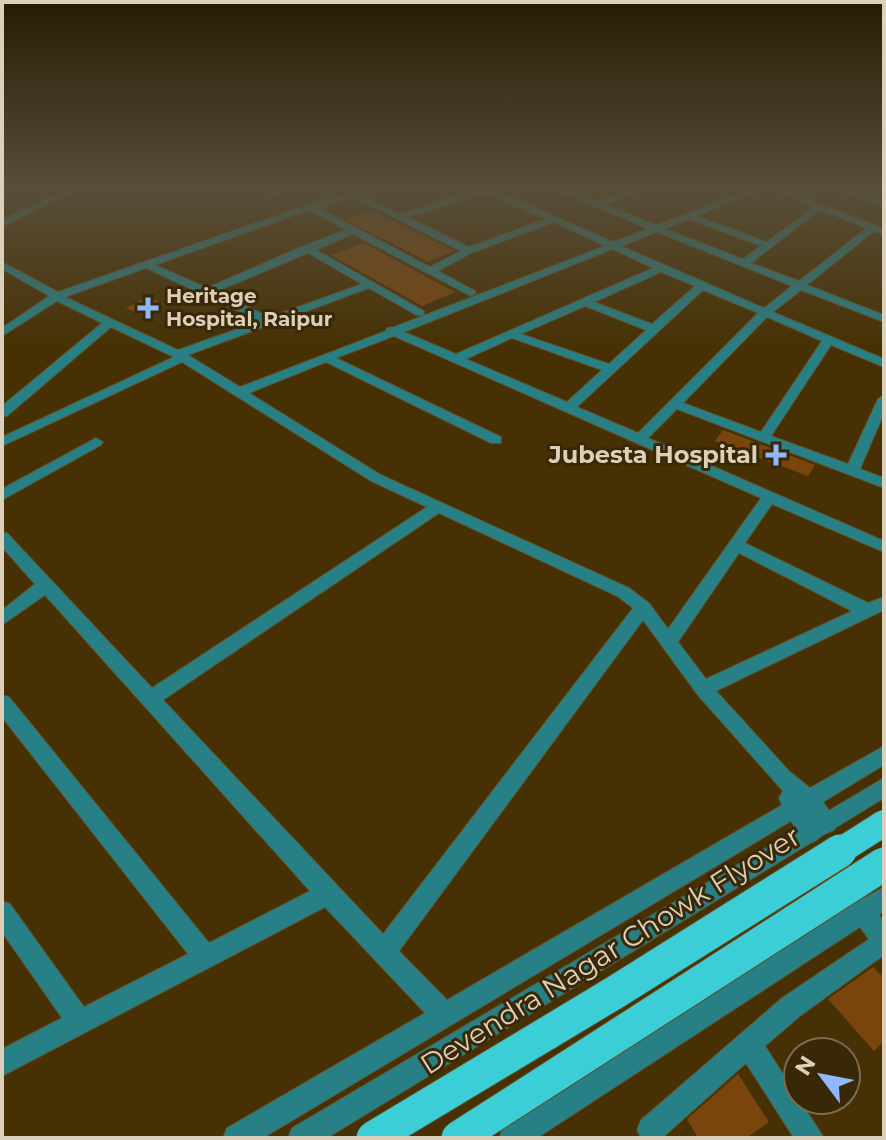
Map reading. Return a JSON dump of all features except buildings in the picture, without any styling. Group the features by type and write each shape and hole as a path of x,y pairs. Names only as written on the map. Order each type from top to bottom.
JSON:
{"highway":[{"name":"Devendra Nagar Chowk Flyover","path":"373,1138 614,993 884,823"},
{"path":"458,1138 884,864"}],"street":[{"path":"2,333 62,296 214,241"},
{"path":"206,292 324,241"},
{"path":"371,241 471,293"},
{"path":"448,241 468,251"},
{"path":"429,272 494,241"},
{"path":"601,241 884,363"},
{"path":"237,388 326,358 420,313 615,241"},
{"path":"684,241 880,317 884,306"},
{"path":"757,241 767,245"},
{"path":"743,264 772,241"},
{"path":"640,439 766,312 798,285 861,241"},
{"path":"237,388 607,244"},
{"path":"306,248 420,313"},
{"path":"2,265 181,356 237,388 363,470 606,582 643,607 703,689 782,777 878,903 884,941 791,1007 651,1130"},
{"path":"148,265 270,321"},
{"path":"455,359 661,268"},
{"path":"2,442 181,356 369,285"},
{"path":"568,408 702,285"},
{"path":"2,343 62,296"},
{"path":"585,302 654,329"},
{"path":"2,413 111,321"},
{"path":"388,329 884,547"},
{"path":"511,334 611,369"},
{"path":"764,437 829,339"},
{"path":"326,358 496,440"},
{"path":"852,470 884,399"},
{"path":"677,405 884,483"},
{"path":"2,495 96,442"},
{"path":"669,641 770,496"},
{"path":"152,698 438,507"},
{"path":"4,543 47,584 328,894 445,1016"},
{"path":"736,545 876,607"},
{"path":"2,619 47,584"},
{"path":"385,951 643,607"},
{"path":"703,689 876,607"},
{"path":"2,703 205,956"},
{"path":"237,1138 884,755"},
{"path":"302,1138 884,787"},
{"path":"2,1063 328,894"},
{"path":"513,1138 878,903"},
{"path":"5,923 80,1022"},
{"path":"750,1046 810,1138"}],"place":[{"name":"Heritage Hospital, Raipur","path":"148,308"},
{"name":"Jubesta Hospital","path":"776,455"}]}
